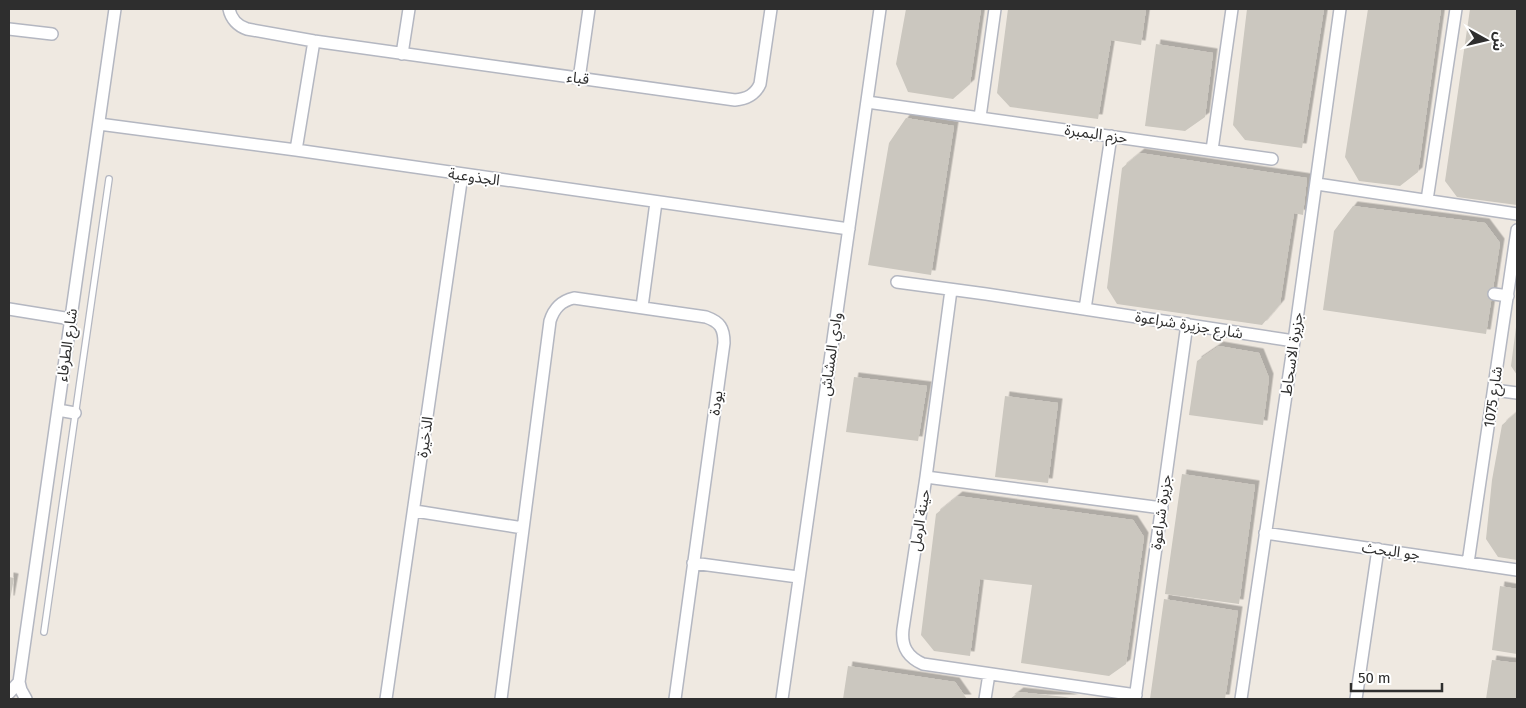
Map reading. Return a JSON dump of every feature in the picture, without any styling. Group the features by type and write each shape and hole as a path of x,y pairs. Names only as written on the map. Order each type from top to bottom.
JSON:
{"street":[{"name":"شارع الطرفاء","path":"19,682 115,9"},
{"name":"قباء","path":"229,9 235,22 240,27 314,41 736,100 747,99 757,90 760,84 771,9"},
{"path":"402,54 409,9"},
{"path":"579,79 589,9"},
{"name":"وادي المشاش","path":"782,699 880,9"},
{"path":"980,118 995,9"},
{"path":"1212,150 1232,9"},
{"name":"جزيرة الاسحاط","path":"1241,699 1317,184 1340,9"},
{"path":"1428,200 1456,9"},
{"path":"9,29 52,34"},
{"path":"296,150 314,41"},
{"name":"حزم البمبرة","path":"867,102 1272,159"},
{"name":"الجذوعية","path":"99,124 296,150 849,230"},
{"path":"1085,309 1111,136"},
{"name":"الذخيرة","path":"386,699 415,511 462,175"},
{"path":"1317,184 1517,214"},
{"path":"642,307 656,202"},
{"name":"شارع 1075","path":"1468,563 1517,230"},
{"name":"شارع جزيرة شراعوة","path":"897,282 1294,341"},
{"path":"926,477 951,290"},
{"path":"1494,294 1508,296"},
{"name":"يودة","path":"501,699 552,313 559,304 574,298 706,317 716,321 724,333 723,353 675,699"},
{"path":"9,309 71,319"},
{"name":"جزيرة شراعوة","path":"1136,697 1187,324"},
{"path":"1494,390 1517,393"},
{"path":"58,410 75,413"},
{"name":"حينة الرمل","path":"1136,697 923,664 911,657 903,645 903,629 926,477 1162,508"},
{"path":"415,511 523,528"},
{"name":"جو البحث","path":"1265,533 1517,570"},
{"path":"1356,699 1378,549"},
{"path":"693,563 798,577"},
{"path":"985,699 988,674"},
{"path":"9,693 19,682"},
{"path":"19,682 20,690 26,699"}],"lane":[{"path":"44,632 109,179"}],"building":[{"path":"906,9 981,9 970,84 953,99 908,92 896,64"},
{"path":"1008,9 1146,9 1141,45 1111,40 1098,119 1010,107 997,93"},
{"path":"1247,9 1324,9 1302,148 1245,140 1233,125"},
{"path":"1368,9 1441,9 1418,172 1400,186 1359,181 1345,157"},
{"path":"1470,9 1517,9 1517,205 1457,197 1445,181"},
{"path":"1156,44 1213,53 1205,117 1185,131 1145,126"},
{"path":"906,118 954,126 931,275 868,265 889,143"},
{"path":"1140,153 1307,178 1303,215 1294,213 1280,304 1262,325 1117,304 1107,288 1122,168"},
{"path":"1353,206 1485,223 1500,243 1486,334 1323,310 1334,231"},
{"path":"1517,327 1517,375 1511,366"},
{"path":"1219,346 1259,353 1269,378 1263,425 1189,415 1197,361"},
{"path":"854,377 927,386 918,441 846,432"},
{"path":"1005,396 1058,403 1048,483 995,477"},
{"path":"1517,412 1517,560 1498,557 1486,539 1492,480 1502,425"},
{"path":"1182,474 1255,485 1239,604 1165,594"},
{"path":"958,496 1133,520 1144,537 1126,664 1109,676 1021,663 1032,585 980,579 970,656 934,651 921,635 936,514"},
{"path":"9,577 14,578 10,600 9,600"},
{"path":"1500,586 1517,589 1517,654 1492,650"},
{"path":"1164,599 1238,611 1225,699 1150,699"},
{"path":"1492,660 1517,663 1517,699 1486,699"},
{"path":"848,666 955,682 967,699 843,699"},
{"path":"1019,692 1065,697 1074,699 1010,699"}]}
